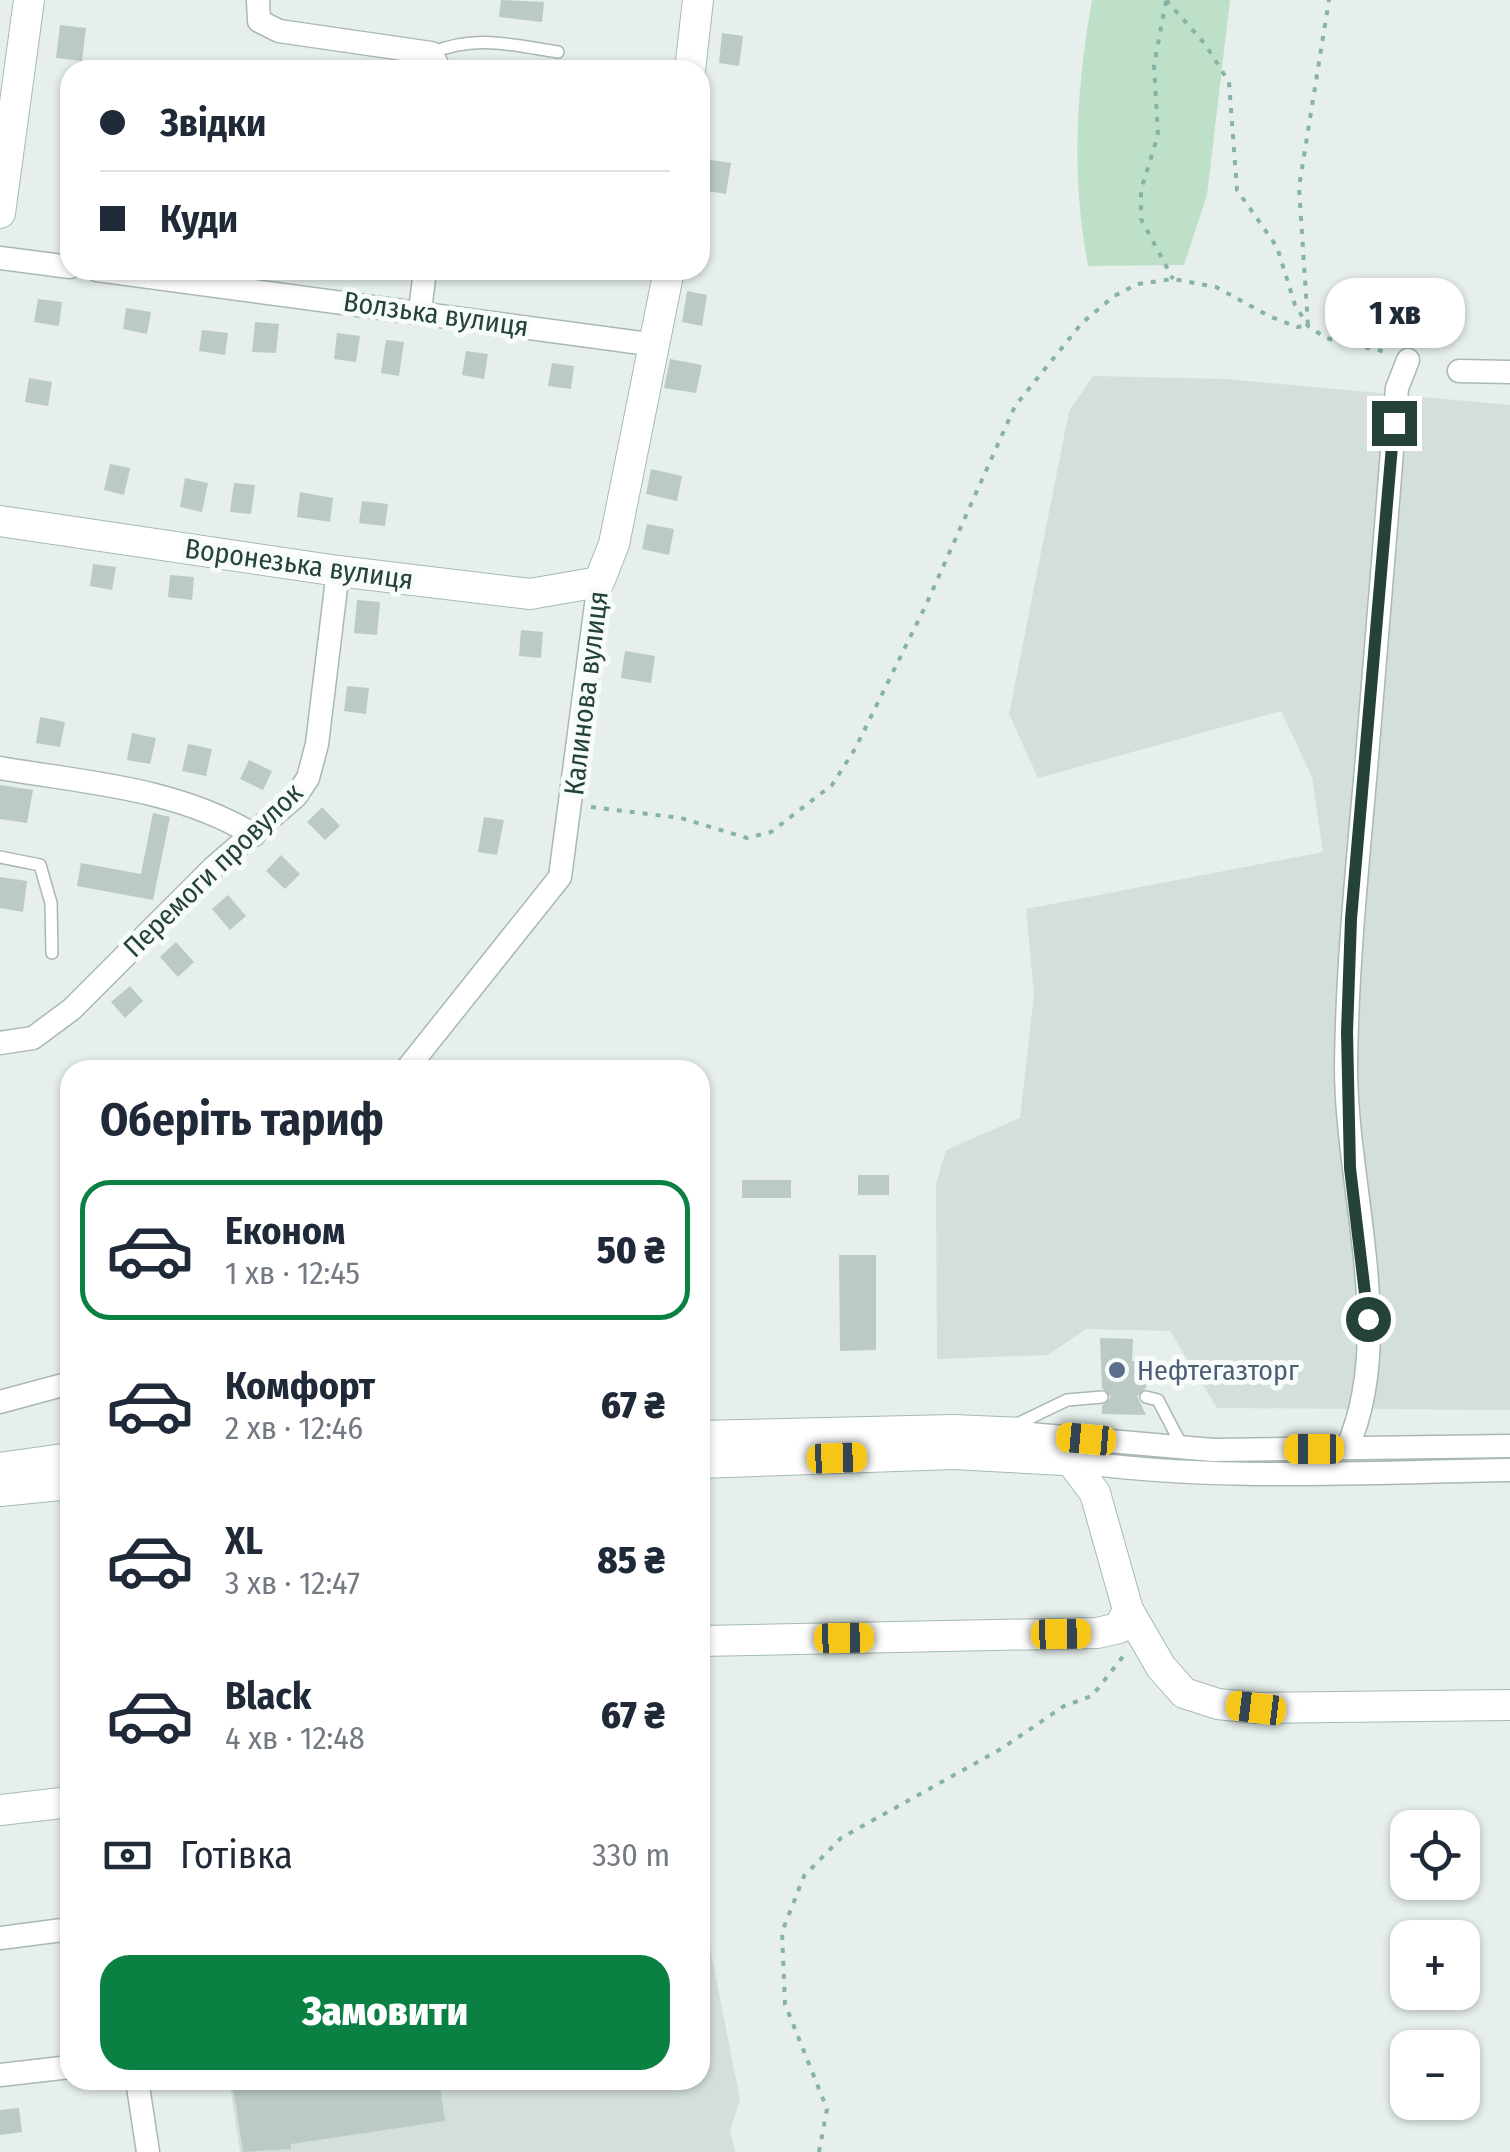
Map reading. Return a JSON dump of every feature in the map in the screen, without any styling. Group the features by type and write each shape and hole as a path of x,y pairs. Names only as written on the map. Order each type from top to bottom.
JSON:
{"street":[{"path":"0,214 2,172 29,0"},
{"path":"258,0 258,21 279,32 425,60"},
{"path":"691,60 698,0"},
{"path":"0,258 60,266"},
{"name":"Волзька вулиця","path":"175,280 656,345"},
{"path":"420,312 424,280"},
{"name":"Калинова вулиця","path":"414,1060 560,877 599,582 614,544 667,280"},
{"path":"1347,1448 1358,1424 1370,1356 1362,1244 1350,1168 1346,1069 1351,919 1397,388 1408,360"},
{"path":"1459,371 1510,372"},
{"name":"Воронезька вулиця","path":"0,521 338,571 530,594 599,582"},
{"name":"Перемоги провулок","path":"0,1043 33,1038 72,1009 213,868 296,796 308,778 317,744 338,571"},
{"path":"0,768 169,796 218,813 254,836"},
{"path":"0,1402 60,1386"},
{"path":"710,1436 1010,1433 1183,1448 1510,1446"},
{"path":"1010,1433 1071,1461 1095,1493 1128,1610 1184,1693 1218,1704 1274,1708 1510,1705"},
{"path":"710,1463 953,1454 1206,1474 1510,1470"},
{"path":"0,1468 60,1459"},
{"path":"0,1490 60,1485"},
{"path":"710,1641 1098,1633 1119,1628 1128,1610"},
{"path":"0,1810 60,1803"},
{"path":"0,1938 60,1930"},
{"path":"0,2075 60,2068"},
{"path":"138,2090 148,2152"}],"lane":[{"path":"437,60 457,42 478,40 558,52"},
{"path":"0,858 40,864 51,904 52,953"},
{"path":"1010,1433 1066,1400 1102,1397"},
{"path":"1146,1397 1158,1400 1183,1448"}],"path":[{"path":"1166,0 1205,44 1229,82 1237,190 1277,247 1285,283 1308,326 1326,338 1408,360"},
{"path":"1166,0 1154,65 1158,134 1140,190 1140,218 1173,279"},
{"path":"1308,326 1299,187 1329,0"},
{"path":"572,806 634,809 747,838 782,825 832,785 911,636 1015,406 1082,322 1114,296 1138,284 1173,279 1216,288 1269,316 1297,327 1308,326"},
{"path":"819,2152 827,2109 785,2004 782,1932 804,1876 841,1838 1001,1749 1064,1706 1092,1696 1115,1662 1144,1639"}],"shaded area":[{"path":"1093,376 1227,379 1510,405 1510,1410 1217,1408 1170,1331 1086,1329 1048,1355 937,1359 936,1184 946,1150 1020,1118 1034,994 1026,909 1323,852 1312,777 1281,711 1038,778 1009,714 1069,411"},
{"path":"710,1947 740,2100 730,2130 735,2152 240,2152 231,2090 710,2090"}],"green space":[{"path":"1092,0 1230,0 1207,195 1184,265 1088,266 1079,199 1078,133"}],"building":[{"path":"501,0 544,2 542,22 499,17"},
{"path":"60,25 86,28 82,60 56,58"},
{"path":"722,33 743,36 739,66 719,63"},
{"path":"710,160 731,163 726,194 710,191"},
{"path":"687,291 707,295 702,326 682,322"},
{"path":"38,299 62,302 59,326 34,322"},
{"path":"126,308 151,312 147,334 123,329"},
{"path":"255,322 279,324 276,353 252,352"},
{"path":"202,330 228,333 225,355 199,351"},
{"path":"337,333 360,336 356,362 334,359"},
{"path":"386,340 404,342 399,376 381,373"},
{"path":"466,351 488,354 484,379 462,375"},
{"path":"670,359 702,365 696,393 664,388"},
{"path":"552,363 574,366 571,389 548,386"},
{"path":"29,378 52,382 48,406 25,402"},
{"path":"110,464 130,468 124,495 104,490"},
{"path":"651,469 682,476 677,501 646,494"},
{"path":"185,478 208,483 202,512 180,507"},
{"path":"234,483 255,485 251,514 230,512"},
{"path":"300,492 333,498 330,522 297,517"},
{"path":"362,501 388,504 385,526 359,523"},
{"path":"647,524 674,529 669,555 642,549"},
{"path":"93,564 116,567 112,590 90,586"},
{"path":"170,575 194,577 192,600 168,597"},
{"path":"357,600 380,602 377,635 354,633"},
{"path":"521,630 543,632 541,658 519,656"},
{"path":"625,651 655,656 651,683 621,678"},
{"path":"347,686 369,688 366,714 344,711"},
{"path":"40,717 65,722 60,747 36,743"},
{"path":"132,733 156,738 150,764 127,760"},
{"path":"188,744 212,749 206,776 182,771"},
{"path":"249,760 272,771 263,790 240,779"},
{"path":"0,785 33,790 27,823 0,819"},
{"path":"322,807 340,826 325,840 307,822"},
{"path":"153,813 170,817 153,900 77,886 81,863 141,874"},
{"path":"484,817 504,820 497,855 478,852"},
{"path":"281,855 300,874 285,889 266,871"},
{"path":"0,877 27,881 23,912 0,908"},
{"path":"228,895 246,916 230,930 212,909"},
{"path":"176,942 194,962 178,977 160,957"},
{"path":"130,986 143,1001 125,1018 111,1002"},
{"path":"858,1175 889,1175 889,1195 858,1195"},
{"path":"742,1180 791,1180 791,1198 742,1198"},
{"path":"839,1255 876,1255 876,1350 840,1351"},
{"path":"1100,1338 1133,1339 1132,1361 1146,1361 1146,1388 1137,1396 1146,1415 1102,1414 1102,1406 1111,1397 1102,1388"},
{"path":"234,2090 440,2090 445,2121 291,2144 291,2149 243,2152"},
{"path":"19,2108 22,2132 0,2135 0,2110"}],"place":[{"name":"Нефтегазторг","path":"1117,1370"}],"route":[{"path":"1368,1319 1350,1168 1347,1032 1351,919 1394,423"}]}
